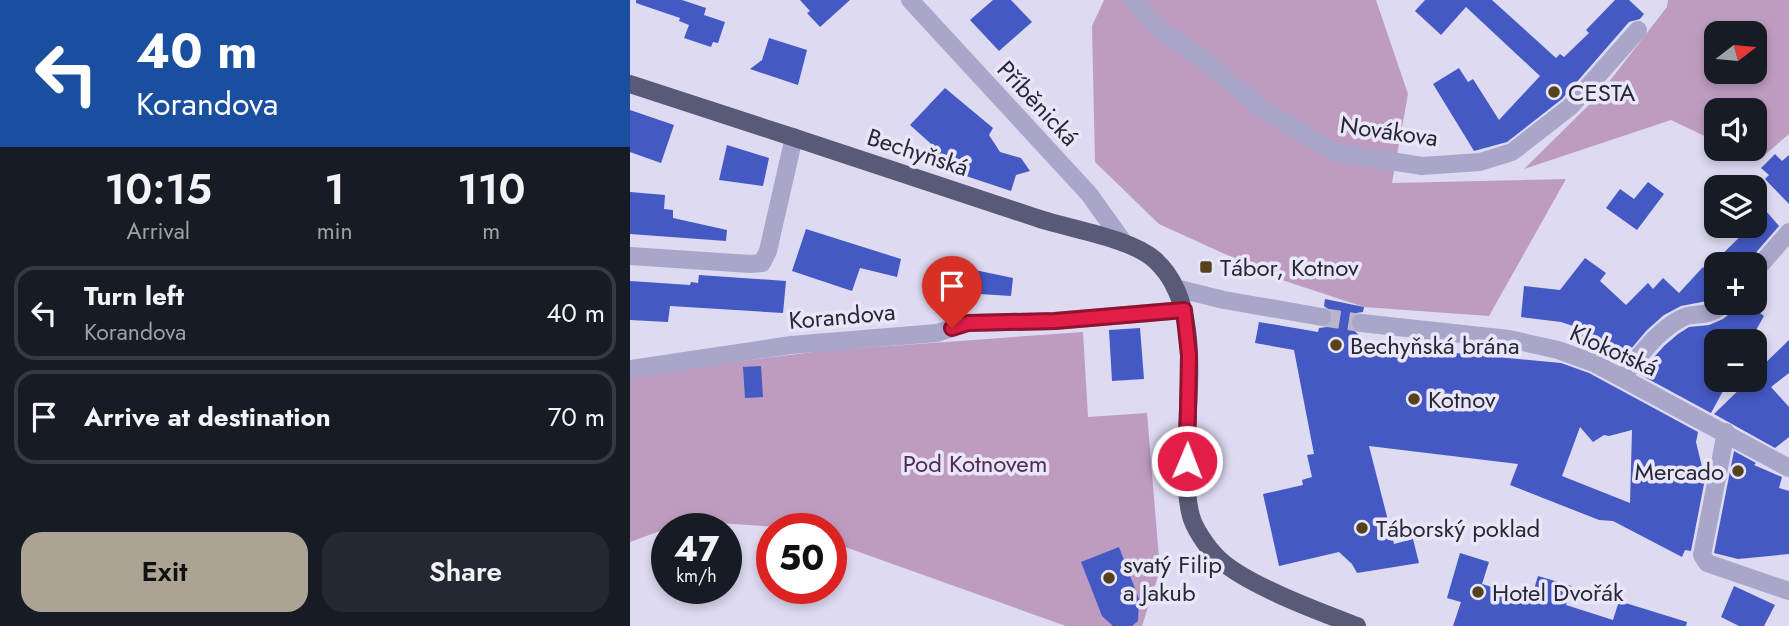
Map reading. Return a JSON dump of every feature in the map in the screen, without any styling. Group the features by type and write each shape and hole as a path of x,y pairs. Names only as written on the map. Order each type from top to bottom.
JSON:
{"main road":[{"name":"Bechyňská","path":"630,84 1041,219 1124,243 1156,260 1175,288 1184,310 1189,355 1186,488 1193,522 1215,556 1242,577 1357,626"}],"street":[{"name":"Příběnická","path":"910,0 1089,194 1124,243"},
{"name":"Novákova","path":"1133,0 1159,29 1201,58 1261,108 1334,152 1422,166 1480,162 1512,152 1570,107 1639,30"},
{"path":"630,256 762,263 766,259 794,138"},
{"path":"1767,257 1789,232"},
{"path":"1175,288 1224,300 1321,317"},
{"name":"Korandova","path":"630,369 791,345 937,333 968,323 1055,321 1184,310"},
{"path":"1622,377 1652,341 1681,317 1705,315"},
{"name":"Klokotská","path":"1361,323 1509,339 1558,350 1594,363 1786,460"},
{"path":"1726,432 1702,555 1707,563 1789,591"}],"green space":[{"path":"1104,0 1376,0 1408,94 1392,183 1566,179 1489,316 1364,307 1282,280 1159,224 1095,162 1092,26"},
{"path":"1668,0 1789,0 1789,134 1767,153 1767,98 1704,98 1704,136 1671,120 1524,169 1598,96 1667,7"},
{"name":"Pod Kotnovem","path":"1083,332 1088,417 1147,413 1160,570 1142,626 1066,626 847,548 847,513 756,513 756,526 742,525 742,513 651,513 651,534 630,542 630,375 821,351"}],"building":[{"path":"636,0 682,0 706,8 704,15 725,22 718,43 713,42 711,47 684,38 689,25 679,21 680,18 636,3"},
{"path":"800,0 850,0 820,27 807,13 810,11"},
{"path":"993,0 1011,0 1032,22 999,51 970,20"},
{"path":"1425,0 1492,0 1556,58 1560,54 1564,57 1589,33 1586,30 1615,0 1629,0 1644,14 1640,19 1629,22 1562,99 1507,142 1474,151 1433,84 1459,68 1468,82 1473,79 1499,120 1540,76 1466,7 1441,35 1415,11"},
{"path":"769,38 807,50 798,85 750,69 762,60"},
{"path":"945,88 993,128 989,135 1000,152 1021,158 1030,171 1016,175 1011,191 930,164 939,151 910,125"},
{"path":"630,110 674,125 661,163 630,152"},
{"path":"727,145 769,158 763,186 719,180"},
{"path":"1775,154 1782,161 1789,155 1789,204 1767,181 1769,175 1761,168"},
{"path":"1648,182 1664,194 1637,230 1606,208 1620,189 1634,199"},
{"path":"630,192 665,195 664,209 673,210 673,218 727,230 726,241 630,234"},
{"path":"1767,212 1779,226 1756,252 1724,252 1739,238 1767,238"},
{"path":"806,229 901,259 897,277 860,268 852,291 792,271"},
{"path":"1585,258 1606,273 1600,281 1626,305 1648,283 1653,289 1663,278 1679,293 1703,267 1704,302 1681,306 1664,315 1647,330 1620,362 1580,339 1585,330 1561,322 1521,317 1524,286 1560,290"},
{"path":"951,265 1013,278 1011,296 948,292"},
{"path":"699,275 786,281 783,313 670,306 668,322 630,320 630,281 690,285 691,282 698,283"},
{"path":"1325,299 1364,307 1363,312 1356,313 1350,321 1351,328 1358,334 1357,341 1561,363 1589,373 1698,432 1696,442 1705,479 1691,551 1685,550 1682,557 1613,521 1599,520 1510,485 1518,464 1369,446 1394,544 1413,539 1419,563 1357,573 1339,552 1279,566 1263,494 1303,485 1302,480 1312,477 1307,455 1314,454 1294,350 1255,343 1259,322 1318,332 1319,328 1327,327 1333,320 1332,312 1324,306","holes":["1580,427 1593,442 1604,435 1632,430 1630,503 1562,476"]},
{"path":"1728,315 1764,316 1757,329 1704,329 1704,392 1722,392 1711,413 1639,374 1678,334 1689,327 1709,325"},
{"path":"1140,328 1144,379 1112,381 1109,330"},
{"path":"1789,340 1789,373 1771,387 1789,407 1789,437 1775,448 1714,414 1737,392 1767,392 1767,361"},
{"path":"761,366 763,397 745,398 743,367"},
{"path":"1734,451 1756,463 1754,465 1782,477 1779,488 1789,491 1789,554 1738,559 1714,553"},
{"name":"svatý Filip a Jakub","path":"1119,547 1139,599 1138,621 1132,626 1113,626 1102,616 1081,562"},
{"name":"Hotel Dvořák","path":"1460,553 1489,562 1482,584 1531,599 1538,576 1572,586 1566,605 1613,620 1619,601 1687,622 1686,626 1453,626 1461,602 1447,598"},
{"path":"1734,586 1775,605 1764,626 1739,626 1721,617"}],"tunnel":[{"path":"1322,317 1361,323"}],"place":[{"name":"CESTA","path":"1554,92"},
{"name":"Tábor, Kotnov","path":"1206,267"},
{"name":"Bechyňská brána","path":"1336,345"},
{"name":"Kotnov","path":"1414,399"},
{"name":"Mercado","path":"1738,471"},
{"name":"Táborský poklad","path":"1362,528"},
{"name":"svatý Filip a Jakub","path":"1109,578"},
{"name":"Hotel Dvořák","path":"1478,592"}],"route":[{"path":"952,328 968,323 1055,321 1184,310 1189,355 1187,461"}]}
